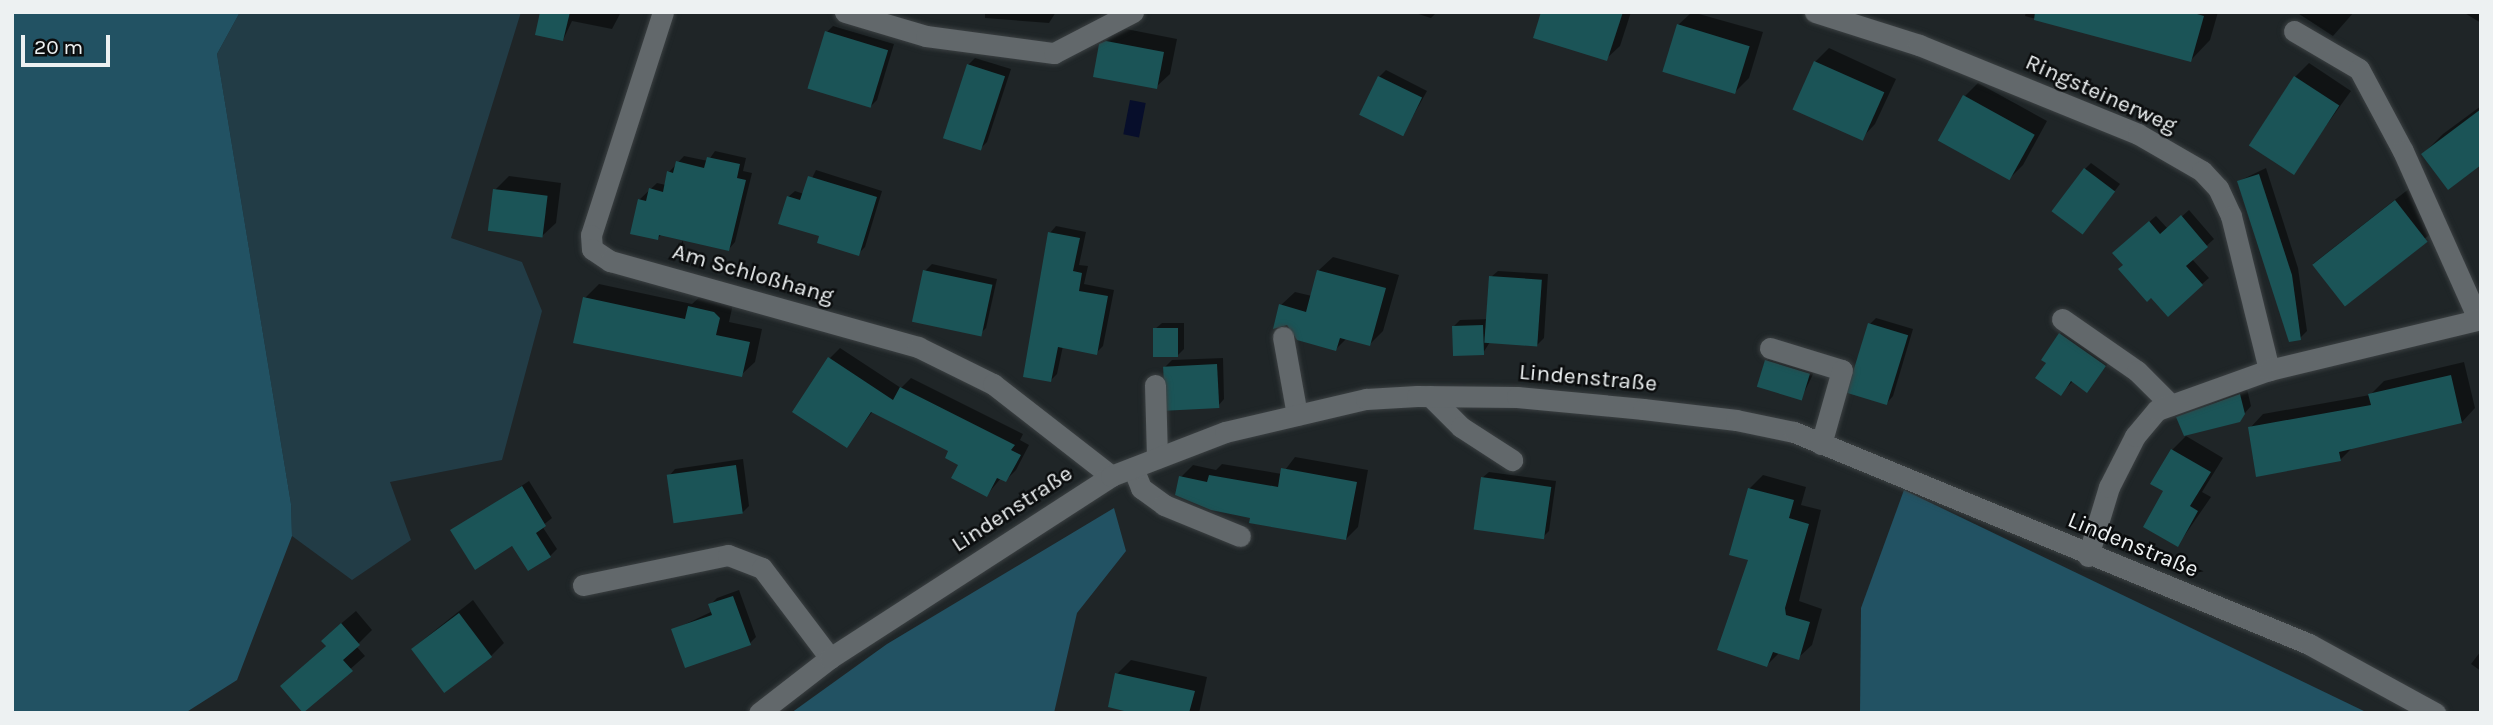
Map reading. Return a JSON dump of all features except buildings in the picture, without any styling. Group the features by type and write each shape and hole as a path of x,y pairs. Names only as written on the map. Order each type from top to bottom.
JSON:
{"street":[{"name":"Am Schloßhang","path":"663,12 591,234 592,249 610,261 918,347 993,384 1111,477"},
{"path":"845,12 926,36 1054,53 1132,12"},
{"name":"Ringsteinerweg","path":"1815,12 1919,45 2126,128 2202,171 2218,188 2231,216 2269,370"},
{"path":"2088,556 2109,487 2135,436 2157,410 2269,370 2480,319 2403,151 2359,69 2294,31"},
{"path":"2062,319 2137,371 2171,405"},
{"path":"1283,337 1297,415"},
{"path":"1770,348 1842,370 1821,444"},
{"path":"1155,385 1157,458"},
{"name":"Lindenstraße","path":"759,713 830,658 1111,477 1225,432 1366,400 1430,396 1517,397 1736,420 1794,432 2088,556 2309,644 2435,713"},
{"path":"1430,396 1434,405 1461,427 1511,460"},
{"path":"1133,468 1141,488 1164,505 1240,537"},
{"path":"583,585 728,555 762,568 830,658"}],"shaded area":[{"path":"12,12 240,12 217,54 291,504 292,536 237,680 185,713 12,713"},
{"path":"240,12 521,12 451,238 522,262 542,311 502,460 390,482 411,540 352,580 292,536 291,504 217,54"},
{"path":"1130,100 1146,103 1139,137 1123,134"},
{"path":"1904,490 2368,713 1860,713 1861,608"},
{"path":"1114,508 1126,551 1077,613 1054,713 791,713 887,644"}]}
